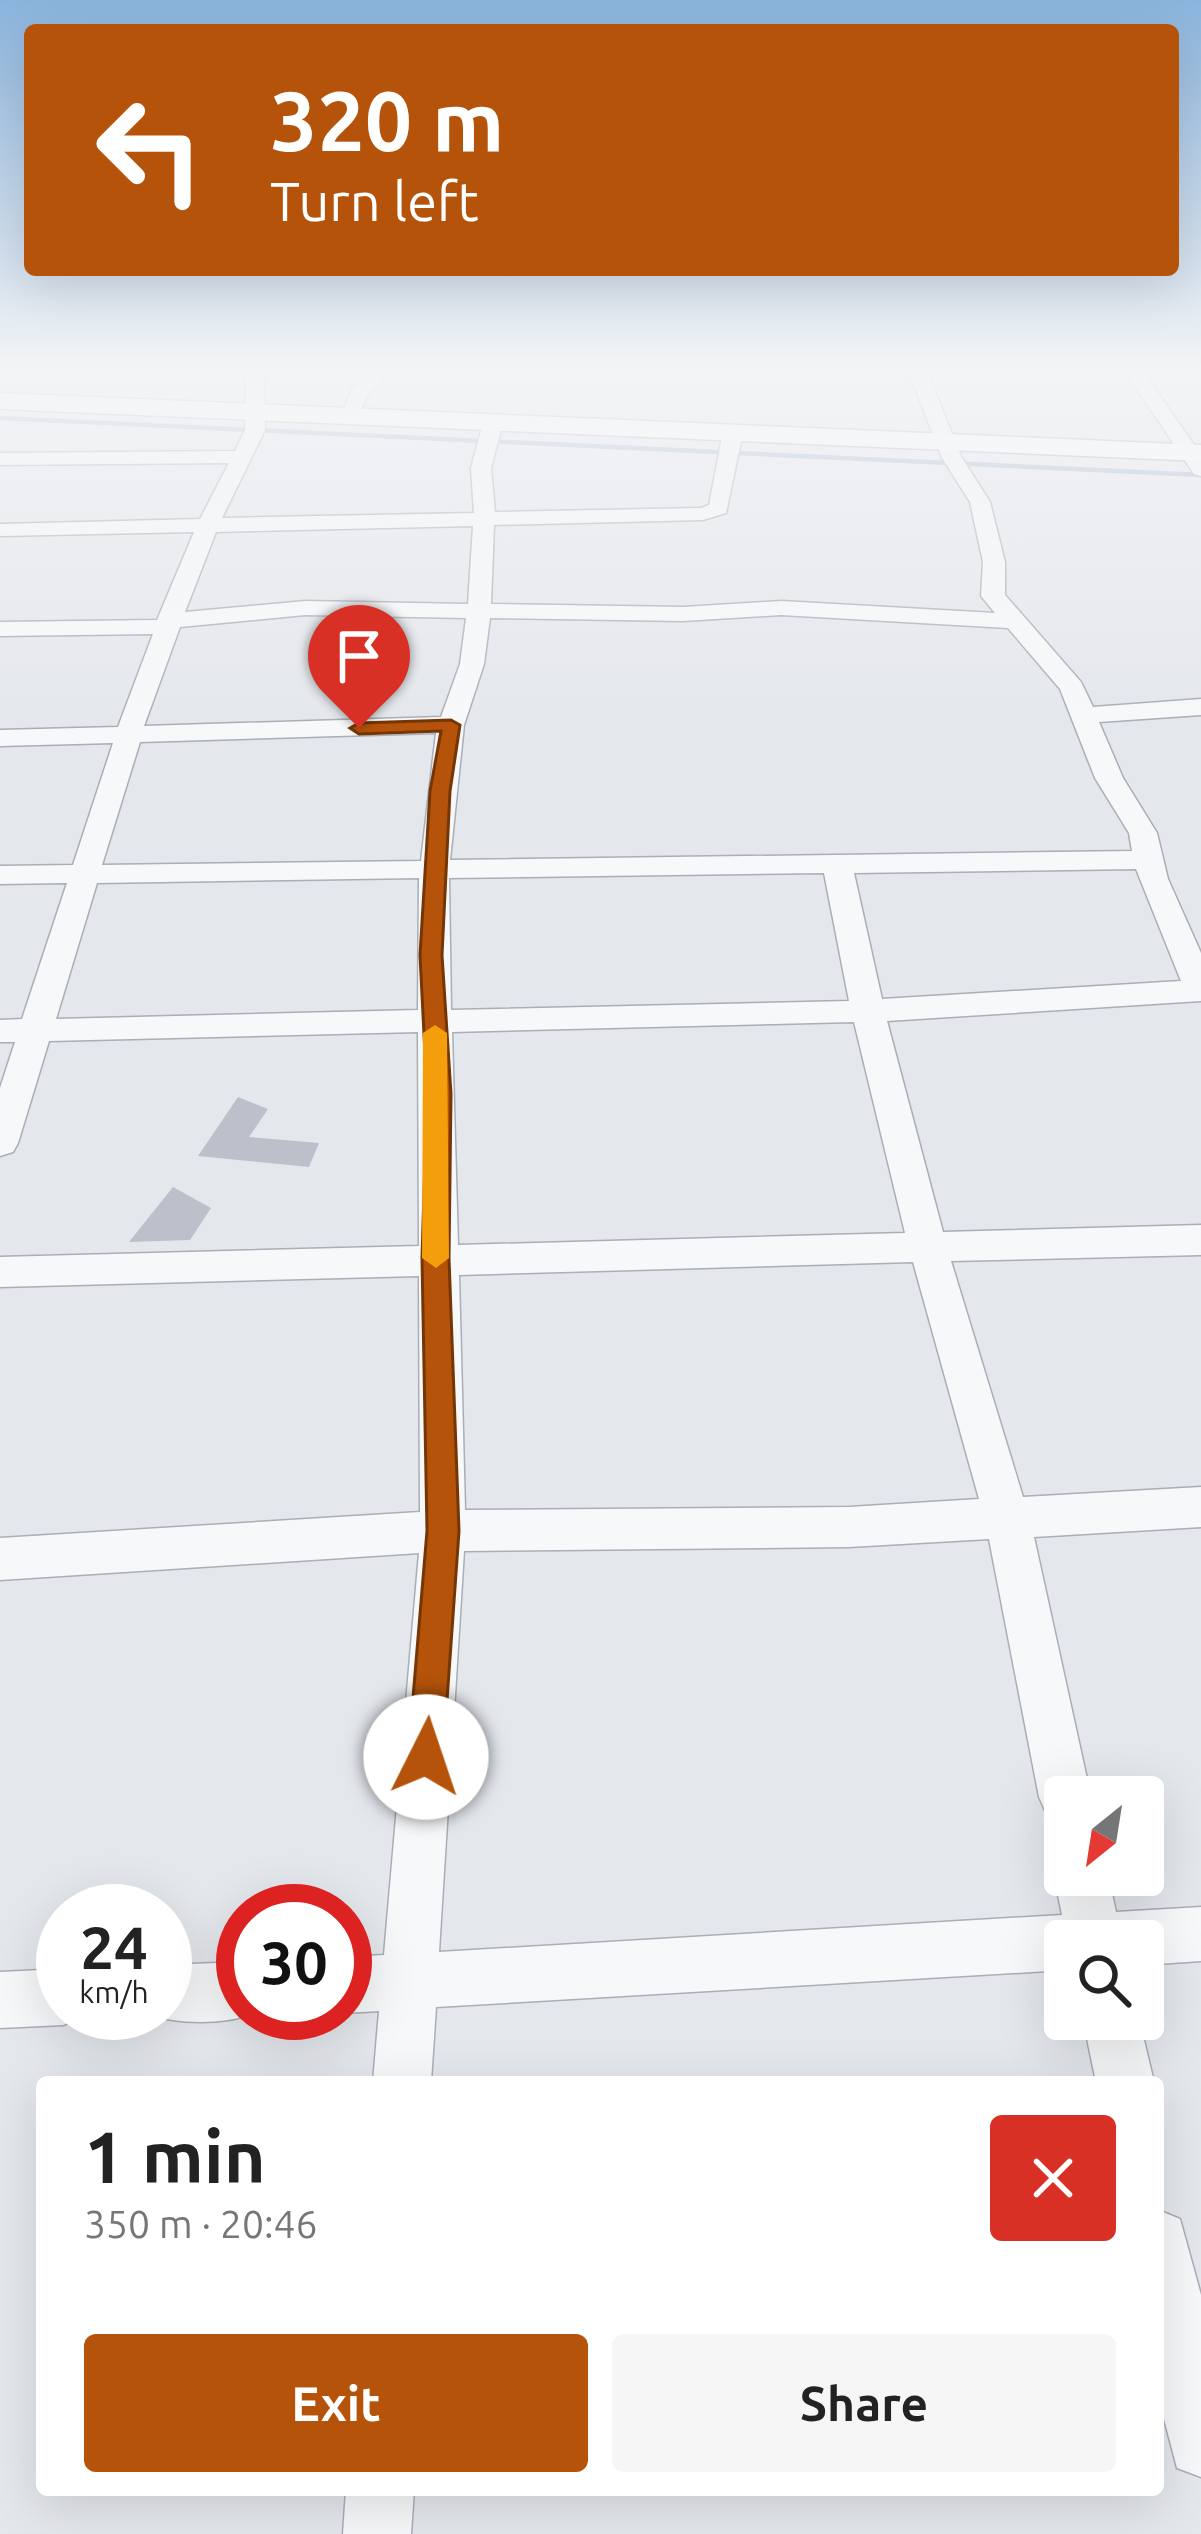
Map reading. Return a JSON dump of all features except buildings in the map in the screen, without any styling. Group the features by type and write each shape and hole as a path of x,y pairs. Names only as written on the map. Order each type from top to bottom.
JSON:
{"street":[{"path":"0,1143 167,624 227,485"},
{"path":"402,2076 443,1531 436,1258 435,866 451,725 472,664 479,611 482,485"},
{"path":"0,530 482,523 712,513 719,509 725,485"},
{"path":"0,1031 868,1011 1201,990 1148,860 1143,833 1109,778 1072,687 993,596 994,562 980,502 971,485"},
{"path":"0,629 167,624 305,608 683,614 781,608 1011,621"},
{"path":"1084,716 1201,707"},
{"path":"0,737 451,725"},
{"path":"0,875 1148,860"},
{"path":"837,863 868,1011 928,1249 1007,1518 1061,1776"},
{"path":"0,1272 1201,1240"},
{"path":"0,1559 443,1531 849,1527 1201,1507"},
{"path":"1164,1936 1201,1934"},
{"path":"372,1984 1044,1942"},
{"path":"0,2000 36,1998"},
{"path":"1115,2040 1123,2076"},
{"path":"1164,2268 1201,2444"},
{"path":"377,2534 380,2496"}],"slow traffic":[{"path":"435,1033 439,1094 436,1258"}],"route":[{"path":"359,728 451,725 440,791 431,955 439,1094 436,1258 443,1531 426,1757"}]}
